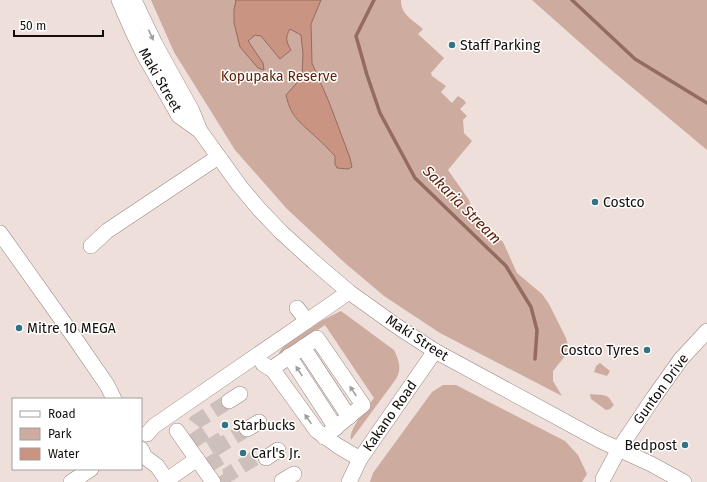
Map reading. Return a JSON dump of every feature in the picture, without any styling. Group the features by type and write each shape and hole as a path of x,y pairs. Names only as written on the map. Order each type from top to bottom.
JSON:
{"street":[{"name":"Maki Street","path":"119,0 143,53 179,116 200,131"},
{"name":"Maki Street","path":"134,0 155,44 192,111 200,131 239,185 281,232 349,292 393,324 472,373 684,482"},
{"path":"91,246 107,231 218,156"},
{"path":"0,233 70,332 113,398"},
{"path":"142,448 147,445 148,441 144,431 154,426 349,292"},
{"path":"296,308 307,321"},
{"name":"Gunton Drive","path":"603,479 619,449 681,359 707,331"},
{"path":"254,358 271,369 273,370 317,431 330,432 363,405 317,338 271,369"},
{"name":"Kakano Road","path":"349,482 360,458 435,351"},
{"path":"290,356 338,446 360,458"},
{"path":"177,431 213,482"},
{"path":"142,451 145,457 157,466 167,481 196,459"},
{"path":"71,482 89,470"}],"green space":[{"name":"Kopupaka Reserve","path":"151,0 401,0 401,5 405,13 411,20 423,29 418,34 444,58 431,73 432,76 446,86 441,92 452,103 458,96 466,103 460,109 467,116 463,120 464,133 472,141 448,170 469,200 472,211 503,242 517,273 542,294 549,304 566,338 568,346 565,356 553,371 553,381 562,396 440,333 384,296 345,263 287,209 235,150 174,52"},
{"path":"532,0 707,0 707,150 603,63"},
{"path":"341,311 394,350 399,364 399,372 396,379 351,440 352,430 355,424 374,398 325,325 278,356 285,345 321,321"},
{"path":"600,363 610,371 607,376 594,372 596,366"},
{"path":"443,385 456,385 565,441 578,455 587,474 582,482 370,482 373,473 432,392"},
{"path":"590,394 606,396 614,405 610,409 606,410 591,399"}],"water":[{"path":"236,0 321,0 311,24 312,63 329,102 352,167 348,169 337,168 335,164 335,156 322,142 297,120 288,103 286,95 302,77 303,54 301,35 290,29 287,35 287,40 291,50 280,59 261,36 255,35 248,41 263,63 264,70 258,68 240,47 234,23"}],"waterway":[{"name":"Sakaria Stream","path":"374,0 356,36 380,113 415,178 506,266 531,307 537,330 535,359"},
{"path":"572,0 635,59 707,103"}],"tunnel":[{"path":"222,439 209,447 206,447 193,426 196,422 229,401"},
{"path":"247,429 213,450 210,455 221,473 223,476 226,476 263,453"}],"place":[{"name":"Staff Parking","path":"452,45"},
{"name":"Costco","path":"595,202"},
{"name":"Mitre 10 MEGA","path":"19,328"},
{"name":"Costco Tyres","path":"647,350"},
{"name":"Starbucks","path":"225,425"},
{"name":"Bedpost","path":"685,445"},
{"name":"Carl's Jr.","path":"243,453"}]}
